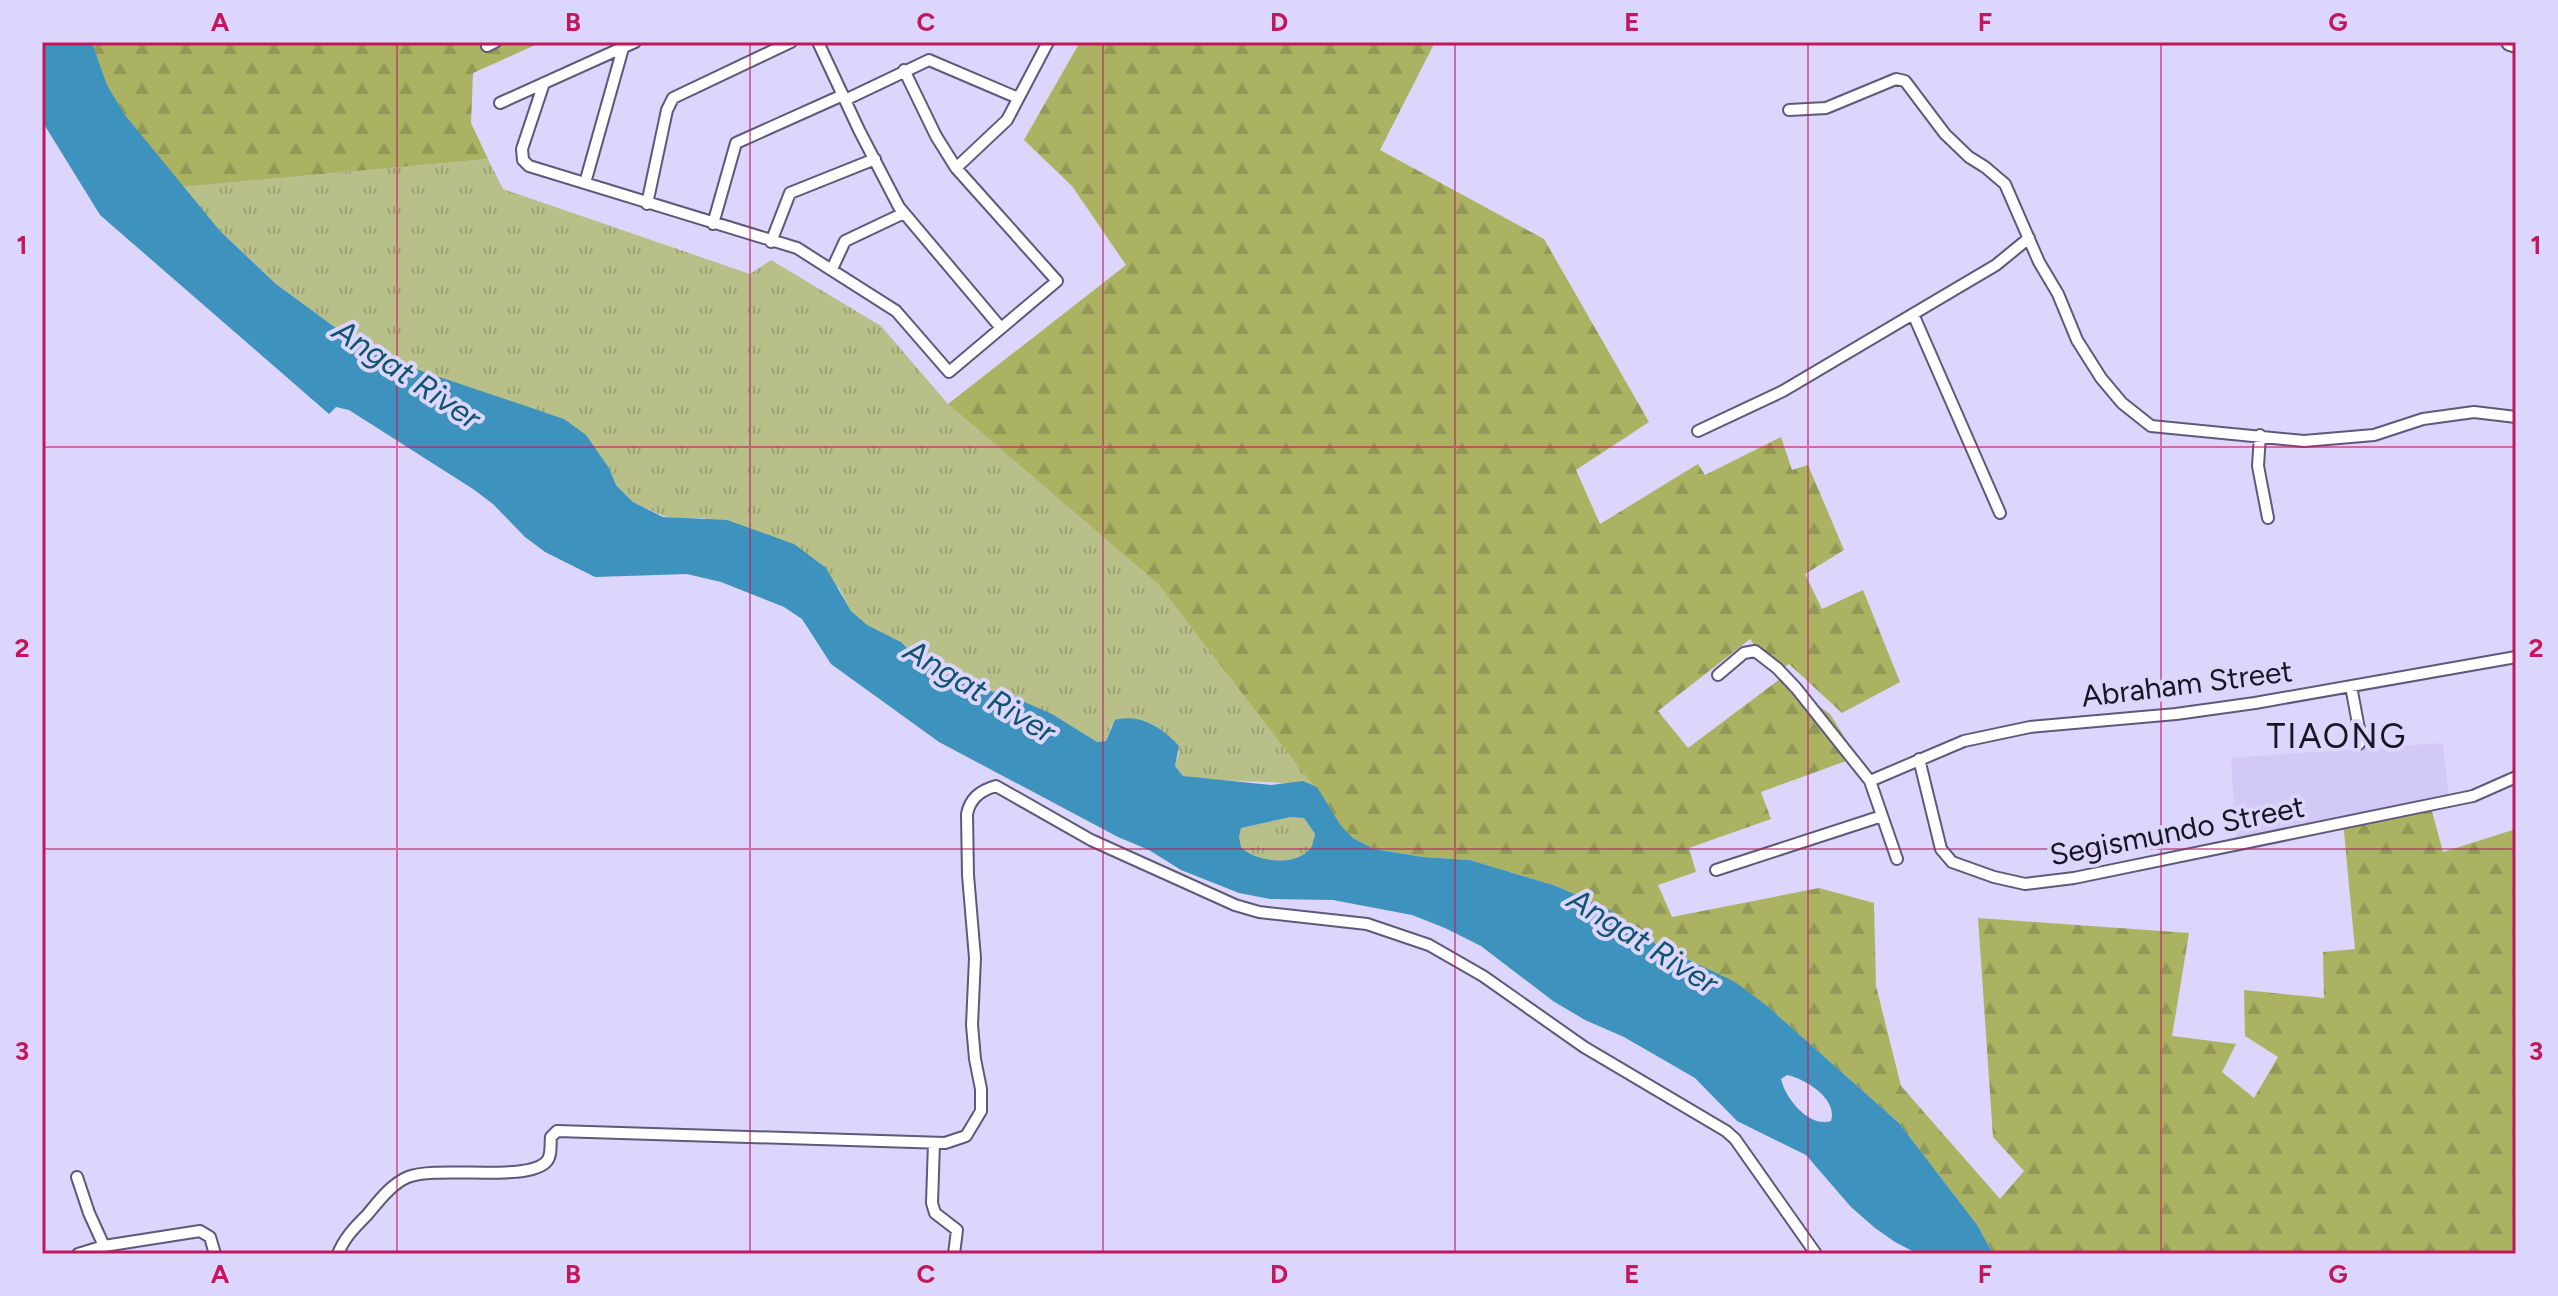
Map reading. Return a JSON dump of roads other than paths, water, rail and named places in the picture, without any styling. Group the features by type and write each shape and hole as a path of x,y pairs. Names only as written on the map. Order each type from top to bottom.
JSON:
{"main road":[{"path":"2510,42 2516,44"}],"street":[{"path":"500,103 635,42"},
{"path":"647,204 667,110 673,98 791,42"},
{"path":"818,42 904,213 1001,328"},
{"path":"956,168 1007,120 1048,42"},
{"path":"585,183 623,48"},
{"path":"713,224 736,143 904,70 929,60 1018,98"},
{"path":"544,83 522,149 523,160 529,166 797,248 896,311 949,372 1057,281 956,168 936,136 904,70"},
{"path":"1789,110 1826,108 1896,79 1905,81 1945,134 2005,184 2077,340 2101,378 2122,403 2151,426 2304,441 2374,435 2423,419 2474,412 2516,417"},
{"path":"771,242 790,193 875,159"},
{"path":"832,269 845,241 904,213"},
{"path":"1698,431 1783,391 1996,265 2029,238"},
{"path":"1913,314 2000,513"},
{"path":"2260,435 2258,466 2268,518"},
{"path":"1718,675 1744,653 1755,651 1777,668 1870,781 1897,859"},
{"name":"Abraham Street","path":"1870,781 1964,741 2030,727 2176,714 2516,657"},
{"path":"2351,686 2359,744"},
{"name":"Segismundo Street","path":"1919,759 1941,849 1952,862 2025,884 2074,878 2402,812 2473,796 2516,777"},
{"path":"338,1254 343,1241 389,1190 407,1177 438,1172 517,1172 545,1164 550,1157 551,1137 557,1131 934,1143 966,1136 981,1111 972,1025 975,958 967,814 968,804 984,789 996,786 1091,840 1235,905 1259,912 1382,927 1458,959 1584,1047 1726,1131 1735,1139 1816,1254"},
{"path":"1716,870 1882,816"},
{"path":"934,1143 932,1203 935,1213 957,1230 954,1254"},
{"path":"77,1177 104,1246"},
{"path":"78,1254 104,1246 200,1231 210,1237 215,1254"}],"water":[{"name":"Angat River","path":"42,42 92,42 107,85 125,115 220,231 276,284 351,339 395,362 564,419 586,435 609,468 616,485 633,502 663,517 727,520 794,544 826,568 851,611 867,625 901,642 917,658 963,684 1011,696 1052,714 1097,742 1106,741 1115,720 1142,720 1166,733 1179,746 1175,766 1183,776 1271,785 1303,781 1317,787 1341,826 1353,838 1374,849 1470,860 1556,886 1607,908 1656,944 1735,982 1766,1005 1899,1123 1978,1226 1993,1254 1918,1254 1895,1242 1851,1207 1806,1155 1737,1121 1695,1078 1553,1001 1481,946 1445,928 1412,915 1333,900 1270,899 1239,893 1181,870 1149,850 1118,837 939,742 831,664 802,619 784,607 721,582 687,574 595,577 545,552 473,489 349,410 336,407 329,414 100,215 42,121","holes":["1291,817 1304,818 1315,834 1312,846 1306,853 1288,860 1266,859 1241,847 1241,828","1787,1075 1819,1091 1830,1105 1831,1121 1814,1120 1799,1110 1783,1087 1781,1079"]}],"district":[{"name":"TIAONG","path":"2337,736"}]}
